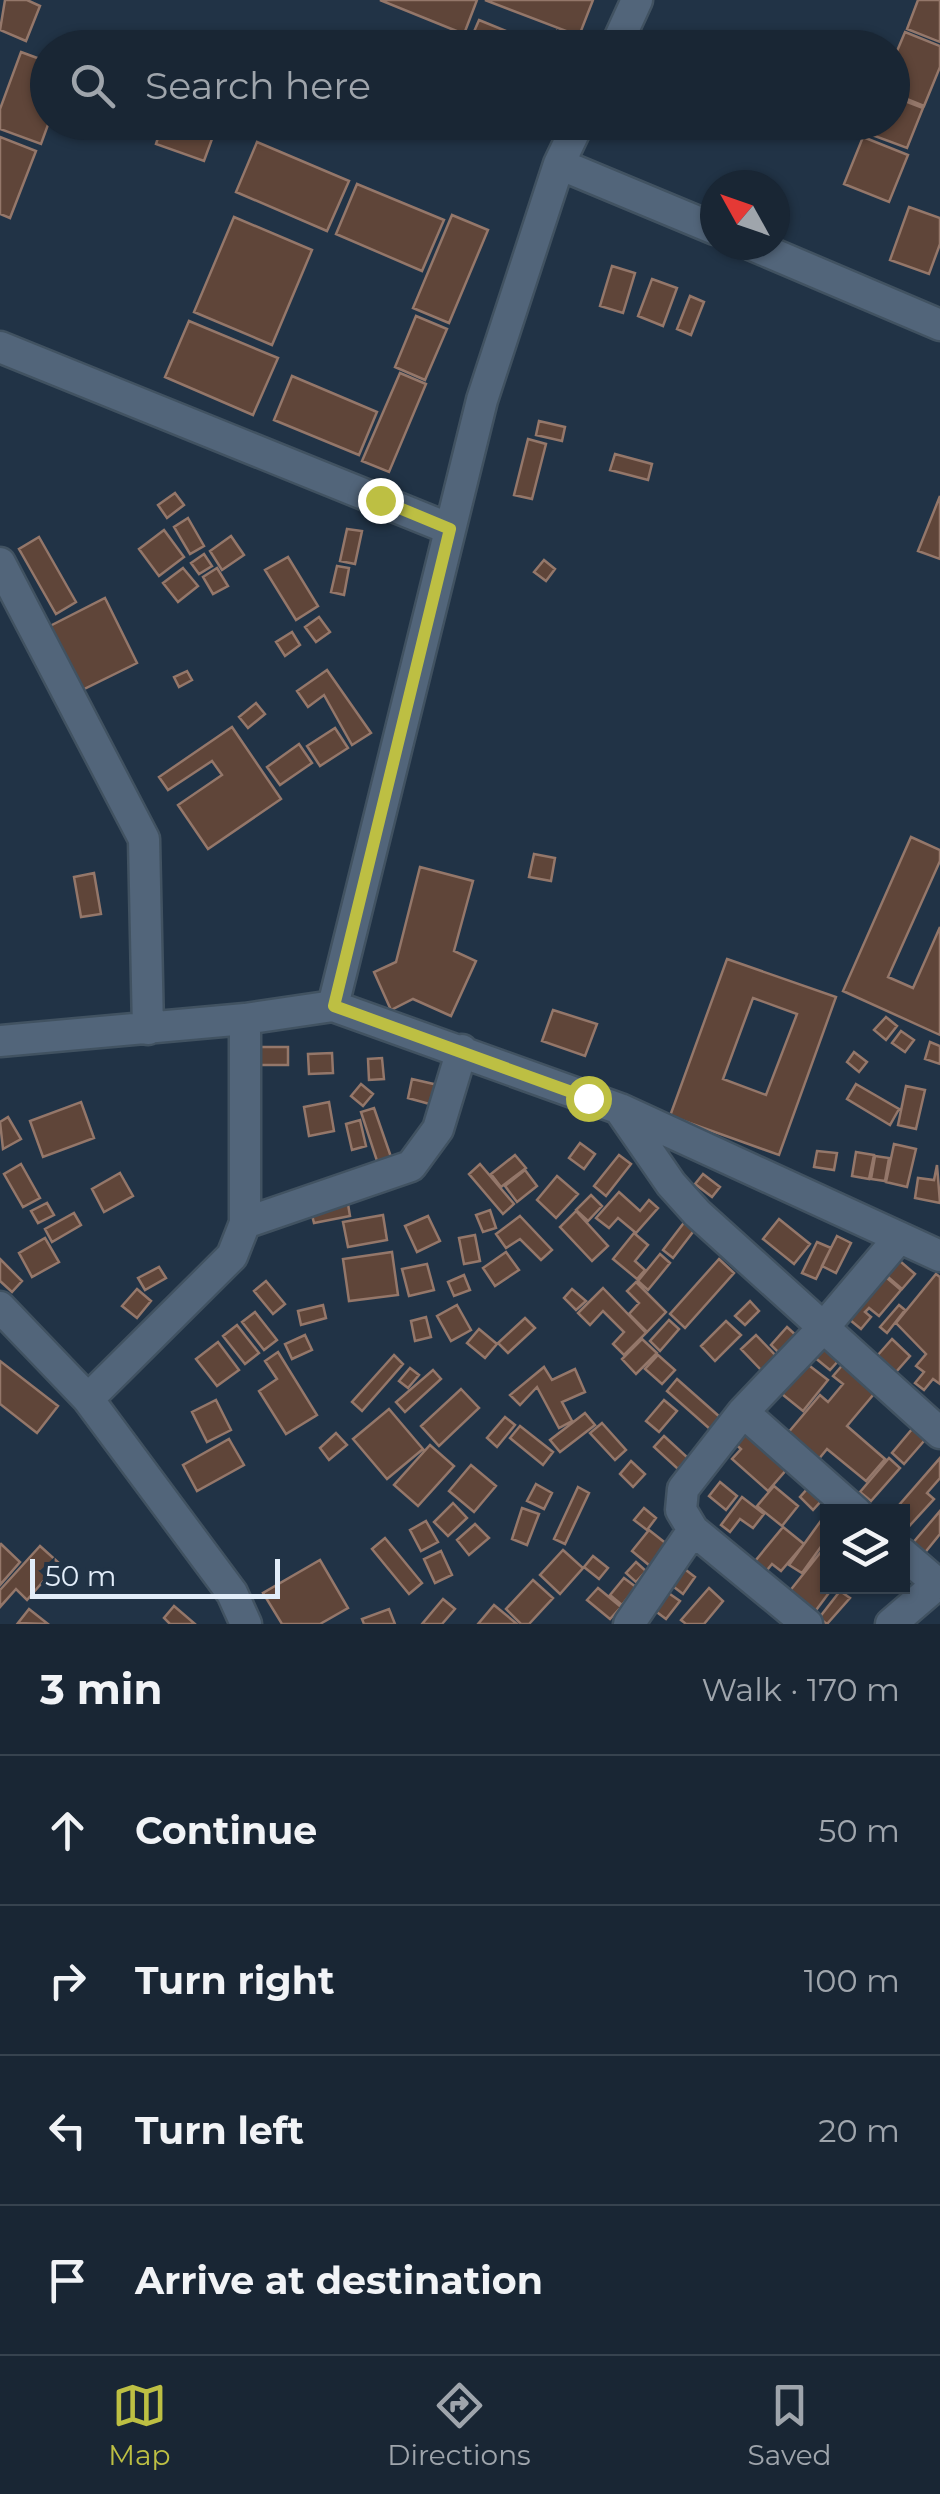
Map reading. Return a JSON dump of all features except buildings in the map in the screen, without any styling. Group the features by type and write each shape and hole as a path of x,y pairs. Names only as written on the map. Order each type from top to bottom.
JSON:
{"street":[{"path":"624,30 638,0"},
{"path":"334,1006 482,400 571,140"},
{"path":"560,164 700,224"},
{"path":"788,260 940,324"},
{"path":"0,347 450,529"},
{"path":"0,564 144,838 148,1029"},
{"path":"0,1041 246,1019 334,1006 620,1109 940,1256"},
{"path":"88,1399 232,1256 245,1223 246,1019"},
{"path":"245,1223 410,1166 438,1129 462,1050"},
{"path":"620,1109 684,1198 940,1434"},
{"path":"807,1624 693,1530 681,1510 683,1489 743,1412 823,1328 899,1238"},
{"path":"0,1307 88,1399 232,1593 246,1624"},
{"path":"743,1412 847,1504"},
{"path":"629,1624 693,1530"},
{"path":"890,1624 939,1583 910,1559"}],"route":[{"path":"380,500 450,529 334,1006 588,1098"}]}
